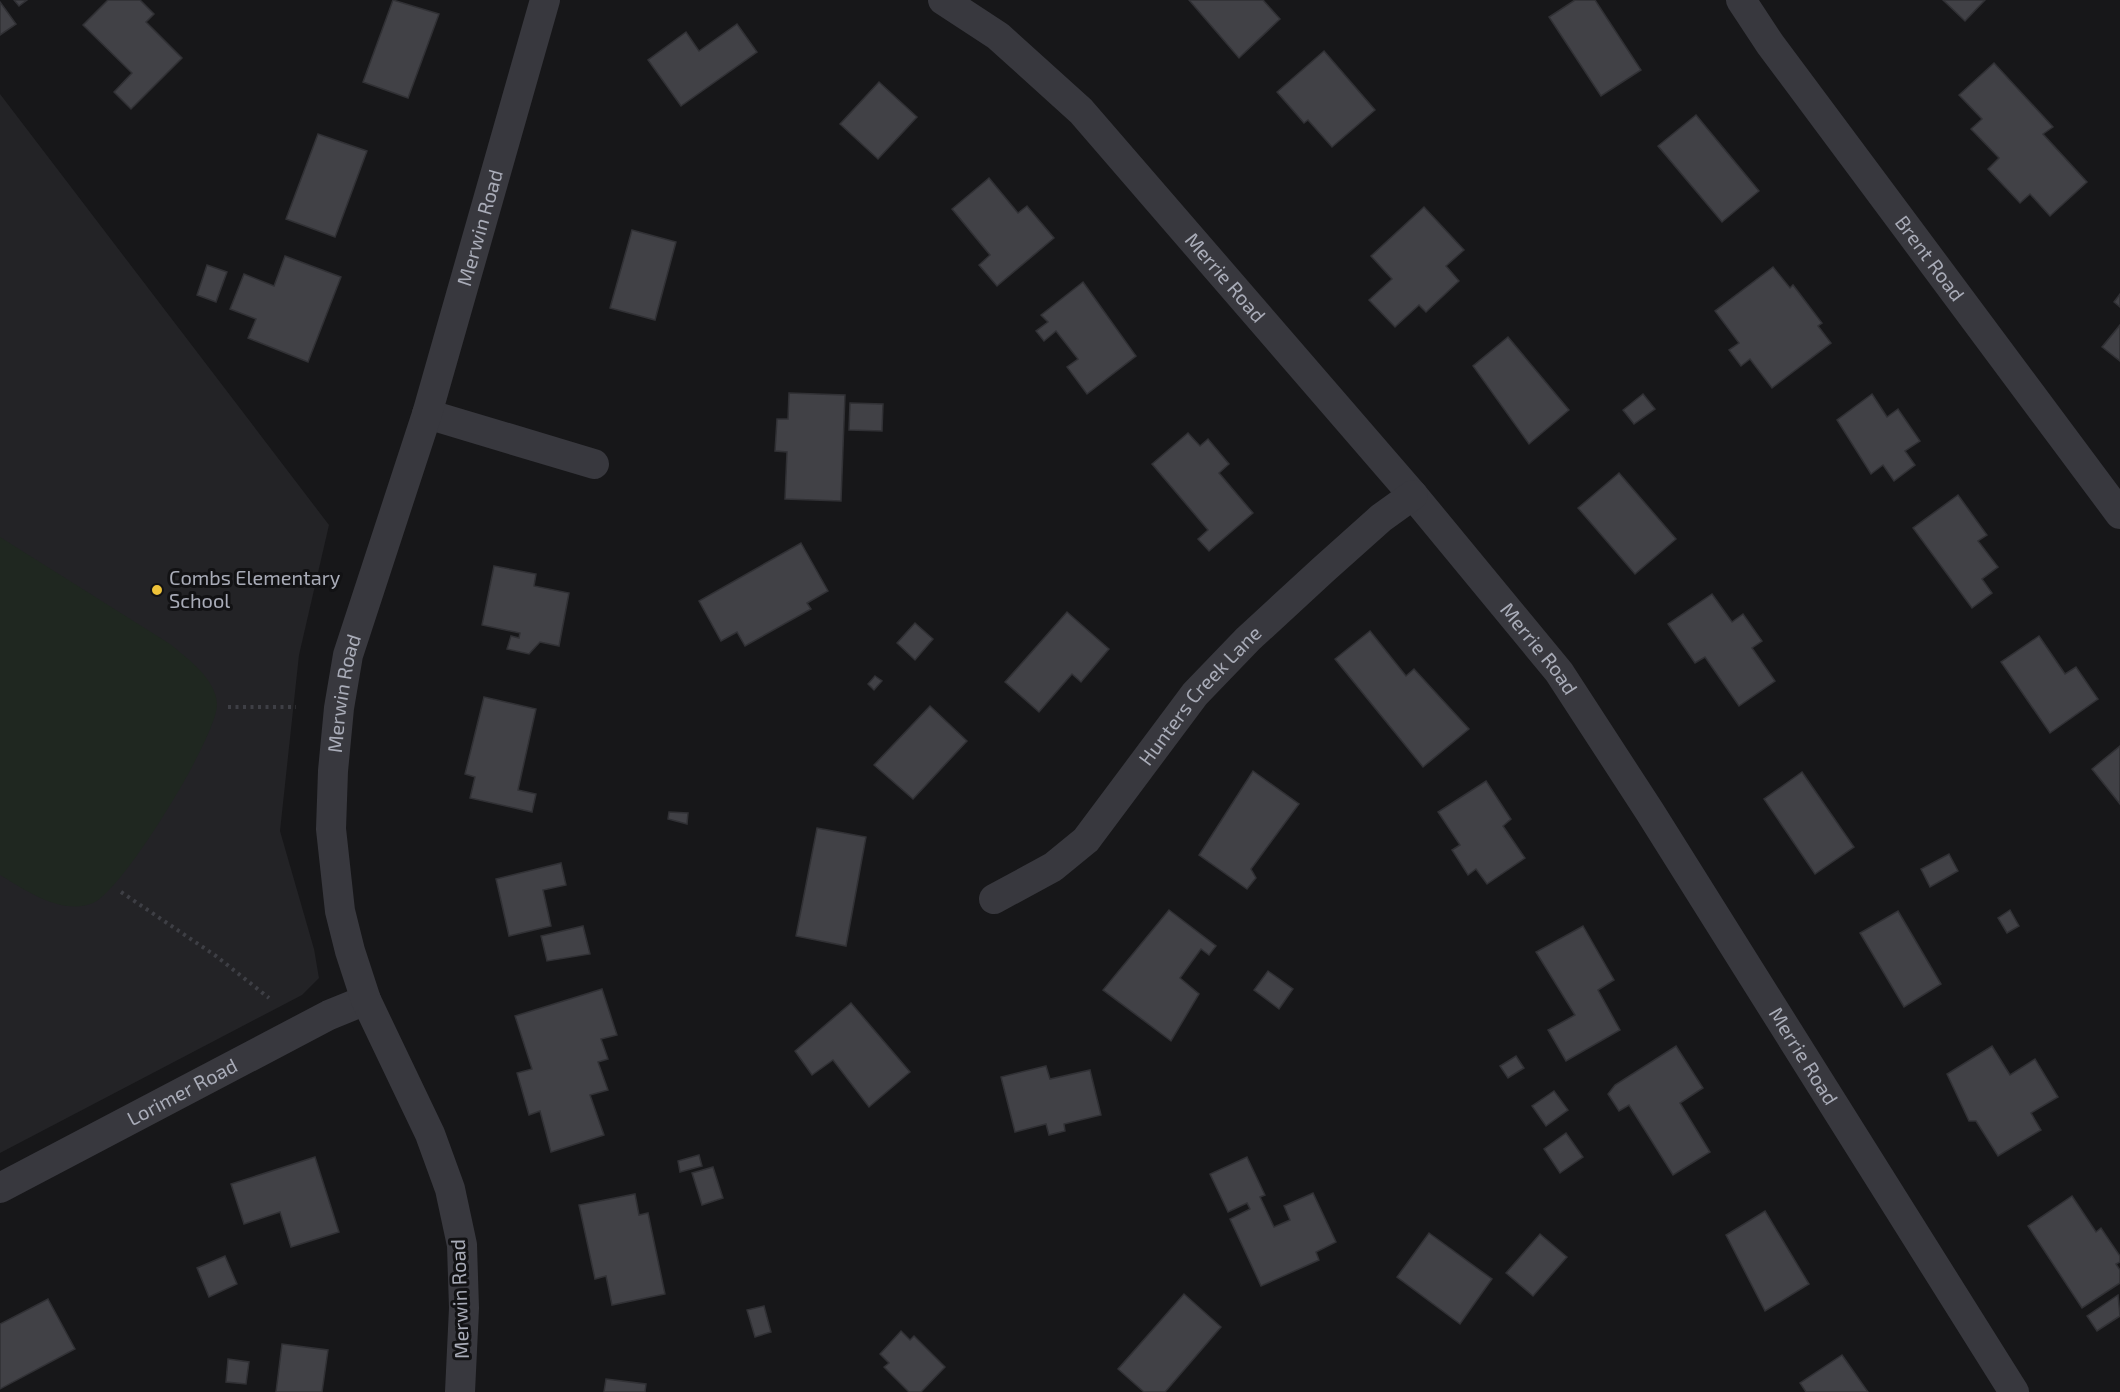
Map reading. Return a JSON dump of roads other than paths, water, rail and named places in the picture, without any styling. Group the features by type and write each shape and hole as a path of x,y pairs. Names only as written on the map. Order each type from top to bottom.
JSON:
{"street":[{"name":"Merwin Road","path":"460,1392 464,1308 462,1245 450,1189 430,1134 366,1000 340,911 331,829 339,708 348,655 427,414 545,0"},
{"name":"Merrie Road","path":"943,0 998,36 1081,111 1413,495 1559,672 1589,716 2014,1392"},
{"name":"Brent Road","path":"1741,0 1770,44 2120,514"},
{"path":"427,414 594,464"},
{"name":"Hunters Creek Lane","path":"994,899 1053,867 1086,840 1195,694 1248,639 1324,569 1381,518 1413,495"},
{"name":"Lorimer Road","path":"0,1188 329,1015 366,1000"}],"place":[{"name":"Combs Elementary School","path":"157,590"}]}
